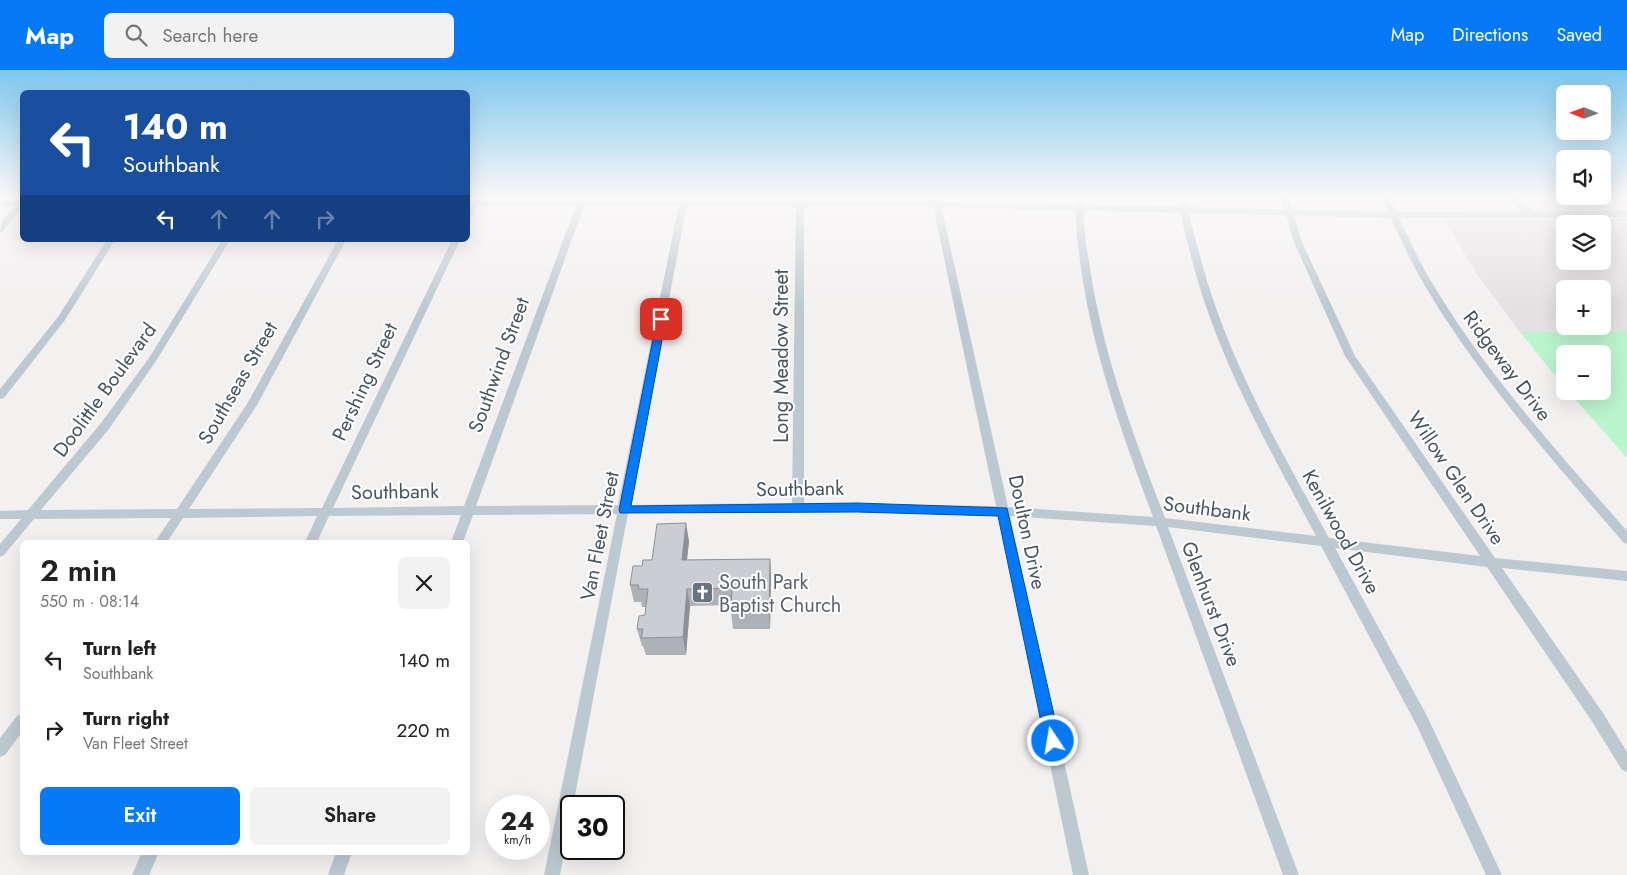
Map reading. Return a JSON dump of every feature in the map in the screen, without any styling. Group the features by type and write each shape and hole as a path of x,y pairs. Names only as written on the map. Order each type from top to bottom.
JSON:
{"street":[{"name":"Southwind Street","path":"458,540 570,234"},
{"name":"Van Fleet Street","path":"552,875 625,510 677,234"},
{"name":"Long Meadow Street","path":"798,508 800,234"},
{"name":"Doulton Drive","path":"943,234 1081,875"},
{"name":"Glenhurst Drive","path":"1083,234 1088,290 1101,348 1123,421 1291,875"},
{"name":"Kenilwood Drive","path":"1190,234 1202,282 1227,352 1262,425 1422,721 1494,875"},
{"name":"Willow Glen Drive","path":"1297,234 1322,297 1350,356 1598,718 1627,765"},
{"name":"Ridgeway Drive","path":"1400,234 1434,296 1477,360 1627,539"},
{"path":"0,396 62,318 110,242"},
{"name":"Doolittle Boulevard","path":"0,552 105,426 153,359 225,242"},
{"name":"Southseas Street","path":"162,540 183,512 252,405 341,242"},
{"name":"Pershing Street","path":"312,540 455,242"},
{"name":"Southbank","path":"0,515 857,507 1003,512 1160,522 1490,562 1627,576"},
{"path":"0,750 20,724"},
{"path":"140,875 150,855"},
{"path":"336,875 343,855"}],"shaded area":[{"path":"1453,234 1556,234 1556,270 1611,270 1611,234 1627,234 1627,331 1611,331 1611,280 1556,280 1556,332 1520,332 1478,276"}],"green space":[{"path":"1611,331 1627,331 1627,458 1576,400 1611,400 1611,345 1556,345 1556,377 1520,332 1556,332 1556,335 1611,335"}],"building":[{"name":"South Park Baptist Church","path":"686,523 682,560 770,559 769,611 731,612 732,588 687,589 683,637 641,638 643,629 637,629 639,616 645,615 648,589 638,589 639,585 630,585 633,566 642,566 643,560 652,560 657,524"}],"place":[{"name":"South Park Baptist Church","path":"703,593"}],"route":[{"path":"661,319 625,510 857,507 1003,512 1053,741"}]}
